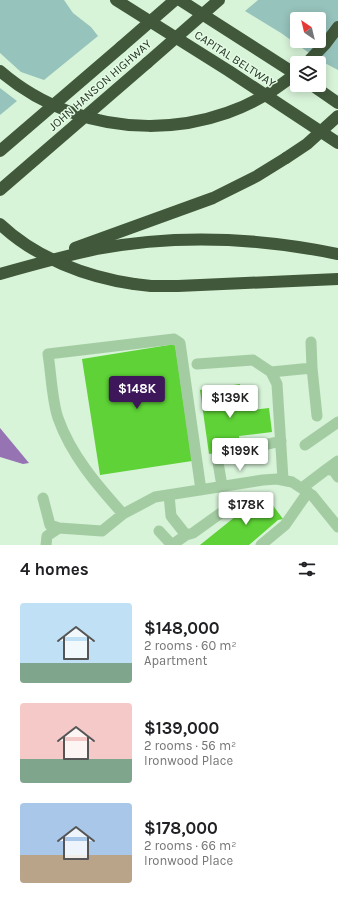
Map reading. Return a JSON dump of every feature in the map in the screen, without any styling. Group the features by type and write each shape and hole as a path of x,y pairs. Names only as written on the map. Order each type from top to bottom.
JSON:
{"highway":[{"name":"CAPITAL BELTWAY","path":"116,0 229,71 338,143"},
{"name":"JOHN HANSON HIGHWAY","path":"0,151 175,0"},
{"name":"CAPITAL BELTWAY","path":"180,0 290,71"},
{"name":"JOHN HANSON HIGHWAY","path":"0,190 219,0"},
{"path":"314,56 338,27"},
{"path":"0,71 13,82 37,98 68,112 90,119 121,125 157,126 190,122 225,114 257,99 290,78"},
{"path":"322,92 338,103"},
{"path":"0,274 213,198 257,176 286,158 307,144 338,116"},
{"path":"0,224 20,241 41,254 65,265 88,274 134,284 151,286 178,286 338,279"},
{"path":"0,274 97,249 197,239 289,246 338,254"}],"street":[{"path":"123,514 91,479 68,443 57,416 48,354 174,339 180,343 201,490"},
{"path":"311,342 317,416"},
{"path":"198,364 253,360 272,372 277,384 283,479"},
{"path":"272,372 312,368"},
{"path":"305,445 338,422"},
{"path":"222,486 218,462 222,455 281,441"},
{"path":"261,545 285,525 305,490 327,469 338,461"},
{"path":"327,469 334,471 338,477"},
{"path":"43,498 50,524 59,528 102,531 123,514 155,497 263,480 283,479 305,490 321,505 338,526"},
{"path":"169,495 171,516 186,536"},
{"path":"159,531 172,544 232,505"},
{"path":"46,545 47,536 59,528"}],"shaded area":[{"path":"0,0 64,0 73,13 91,27 98,36 44,80 21,72 0,53"},
{"path":"258,0 338,0 338,70 326,64 326,56 313,56 302,48 326,48 326,12 290,12 290,39 245,11"},
{"path":"0,88 17,101 0,115"},
{"path":"0,428 29,463 23,464 0,457"}],"building":[{"path":"175,344 192,461 100,475 82,359"},
{"path":"240,384 244,411 269,408 272,432 239,436 241,449 209,454 200,390"},
{"path":"269,500 283,519 278,520 249,545 200,545 251,504 256,510"}]}
